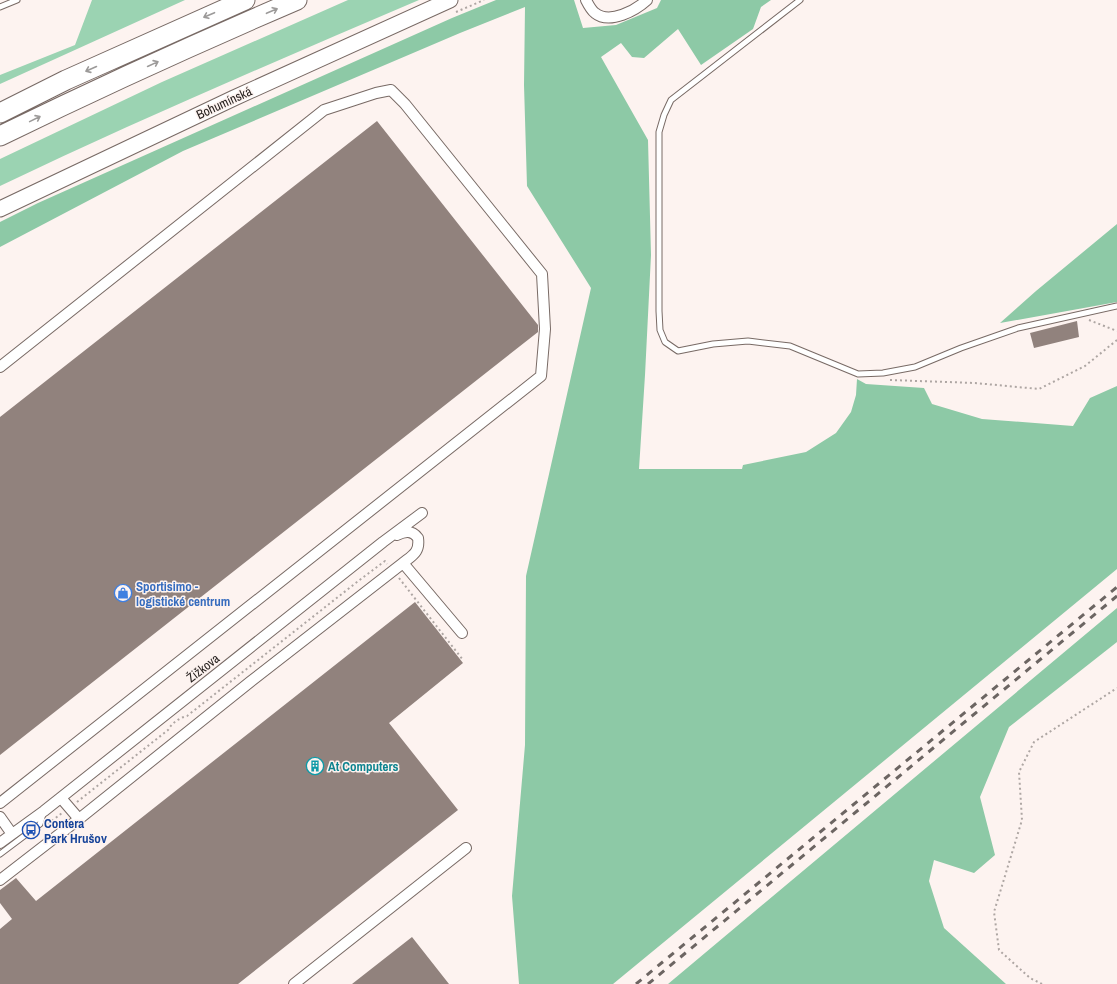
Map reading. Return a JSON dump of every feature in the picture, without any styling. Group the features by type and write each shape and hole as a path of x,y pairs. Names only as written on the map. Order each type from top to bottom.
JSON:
{"highway":[{"path":"0,112 66,80 245,0"},
{"path":"0,136 131,74 297,0"}],"main road":[{"name":"Bohumínská","path":"0,209 234,98 450,0"}],"street":[{"path":"586,0 596,14 609,18 627,14 638,8 647,0"},
{"path":"0,367 324,110 376,93 392,90 405,104 542,274 545,329 541,376 0,803"},
{"name":"Žižkova","path":"0,844 61,798 383,542 422,513"},
{"path":"0,880 403,563 418,549 419,542 416,536 410,532 406,532 383,542"},
{"path":"403,563 462,633"},
{"path":"61,798 79,819"},
{"path":"0,817 12,834"},
{"path":"294,984 466,848"}],"lane":[{"path":"0,7 17,0"},
{"path":"800,0 671,100 664,115 659,132 659,311 660,330 665,342 678,351 713,344 748,341 790,346 858,374 883,373 915,367 1018,328 1117,306"},
{"path":"0,854 40,824 44,811"}],"path":[{"path":"1077,314 1117,331"},
{"path":"889,380 975,383 1039,389 1085,366 1117,340"},
{"path":"46,826 168,730 171,725 187,716 385,561 463,660"},
{"path":"1042,984 1030,978 1000,950 994,912 1022,820 1019,772 1034,742 1117,688"}],"green space":[{"path":"92,0 185,0 0,84 0,75 75,45"},
{"path":"348,0 419,0 156,114 0,186 0,159 162,82"},
{"path":"496,0 574,0 583,28 616,25 657,8 661,0 771,0 761,7 753,29 701,65 678,29 644,58 632,57 621,43 601,57 648,140 651,255 639,469 742,469 743,465 806,452 836,433 851,412 856,395 857,379 866,384 924,388 932,404 982,419 1073,426 1090,398 1117,386 1117,569 613,984 519,984 512,896 525,745 526,576 591,288 527,186 524,85 525,7 460,33 183,151 0,247 0,222 38,203 452,18"},
{"path":"1117,224 1117,302 1000,323 1036,291"},
{"path":"1117,608 1117,642 1009,727 980,797 995,855 974,873 934,860 929,881 944,928 1006,984 668,984"}],"building":[{"path":"377,121 538,325 538,332 0,755 0,417"},
{"path":"1077,321 1079,337 1034,348 1030,333"},
{"name":"At Computers","path":"415,602 463,663 389,723 458,810 238,984 0,984 0,929 12,919 0,903 0,890 16,878 36,901"},
{"path":"412,937 449,984 352,984"}],"railway":[{"path":"636,984 1117,587"},
{"path":"648,984 1117,596"}],"place":[{"name":"Sportisimo - logistické centrum","path":"123,593"},
{"name":"At Computers","path":"315,766"},
{"name":"Contera Park Hrušov","path":"31,830"}]}
